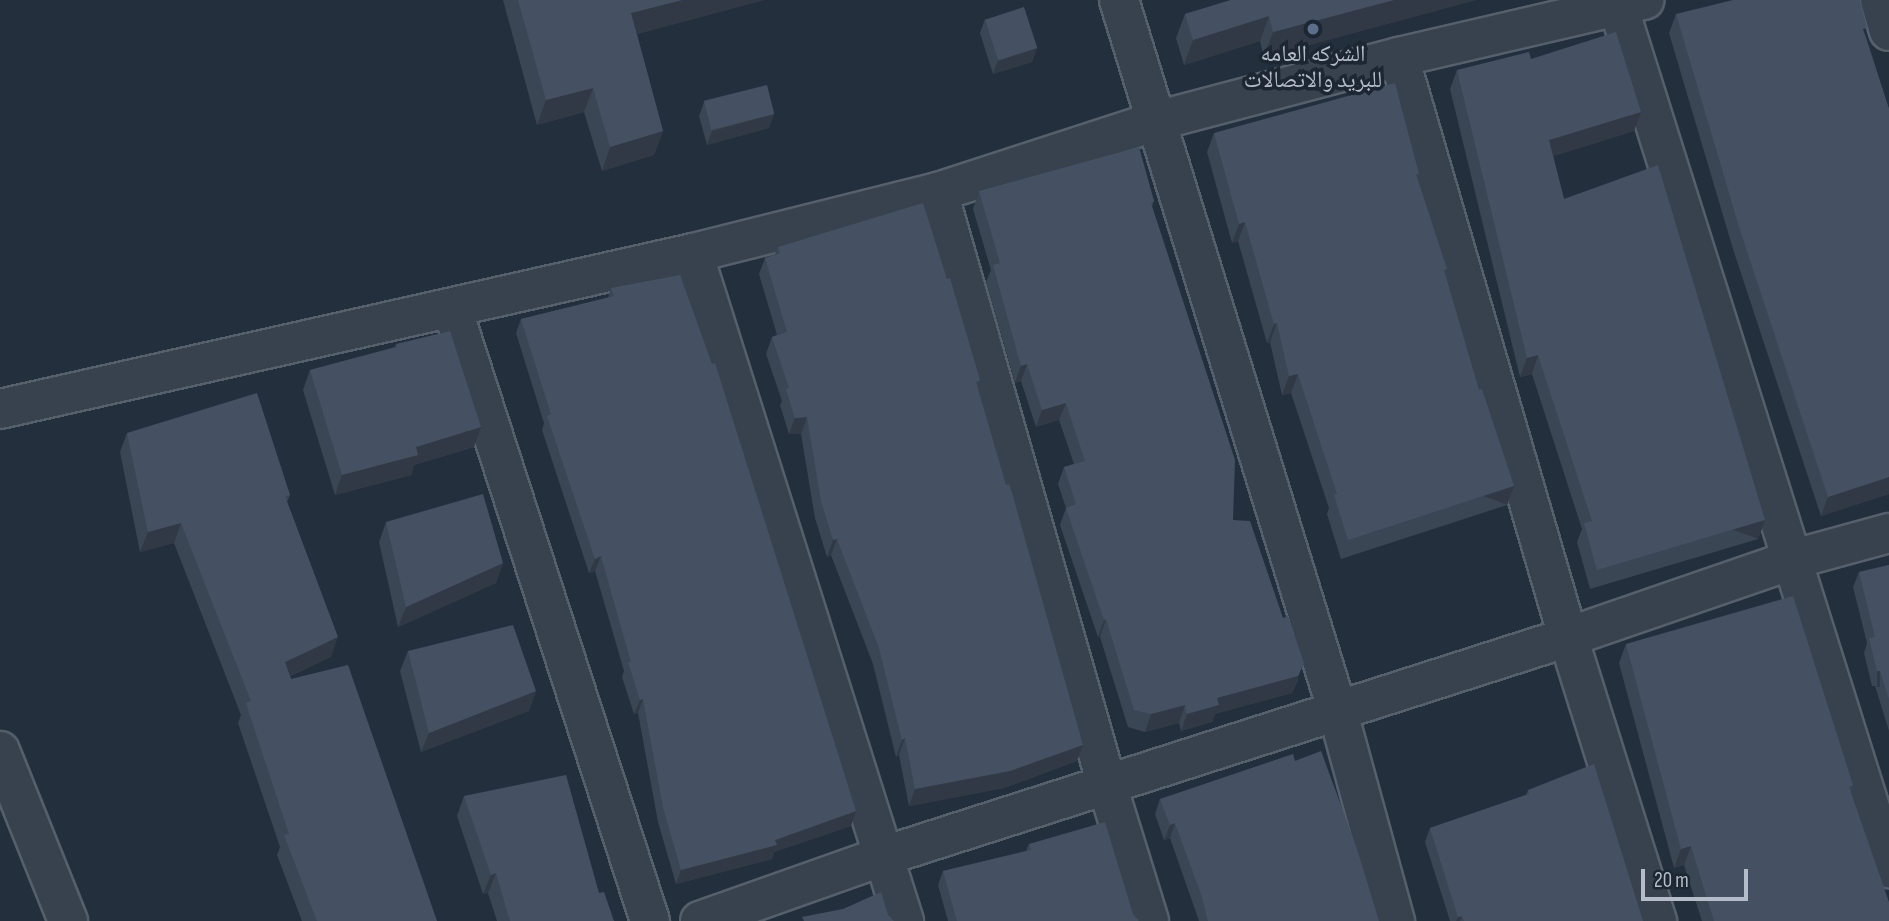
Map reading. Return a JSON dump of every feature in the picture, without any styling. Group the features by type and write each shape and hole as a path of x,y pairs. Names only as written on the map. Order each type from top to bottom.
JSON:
{"street":[{"path":"1119,0 1337,709 1395,921"},
{"path":"1880,0 1889,31"},
{"path":"0,409 693,253 938,192 1156,121 1399,57 1631,3 1794,559 1889,868"},
{"path":"1399,57 1568,637 1657,921"},
{"path":"938,192 1107,785 1149,921"},
{"path":"693,253 904,921"},
{"path":"452,308 650,921"},
{"path":"700,921 884,856 1568,637 1794,559 1889,533"},
{"path":"0,751 68,921"}],"building":[{"path":"518,0 682,0 631,13 663,131 610,147 593,88 546,100"},
{"path":"1231,0 1394,0 1273,32 1269,16 1193,40 1185,14"},
{"path":"1733,0 1860,0 1867,28 1863,29 1889,109 1889,477 1828,497 1740,230 1676,14"},
{"path":"1024,7 1037,48 998,61 985,20"},
{"path":"1616,32 1641,112 1549,140 1564,199 1658,165 1765,520 1597,570 1584,523 1592,521 1538,355 1527,358 1457,70 1529,52 1531,59"},
{"path":"1395,83 1419,174 1416,174 1447,269 1444,270 1479,390 1482,389 1514,486 1348,540 1334,495 1337,494 1298,374 1289,376 1277,323 1274,324 1245,222 1239,224 1214,133"},
{"path":"767,85 774,114 711,130 704,101"},
{"path":"1139,147 1154,201 1151,203 1235,460 1233,520 1250,521 1283,618 1288,616 1304,663 1298,676 1217,698 1219,705 1187,714 1185,705 1151,714 1134,710 1106,619 1104,620 1066,508 1076,504 1064,467 1085,461 1066,403 1042,410 1027,364 1021,366 993,265 1000,263 979,191"},
{"path":"923,203 947,279 950,278 980,380 976,382 1006,485 1009,484 1012,493 1083,745 1010,771 915,789 905,738 902,740 879,648 837,539 833,540 821,501 807,417 795,418 786,389 789,388 772,337 787,332 765,258 780,253 778,247"},
{"path":"680,275 712,364 715,363 856,811 775,840 777,845 681,870 663,807 643,699 640,700 628,662 631,662 601,556 595,559 547,416 551,414 521,319 614,296 611,288"},
{"path":"450,331 481,427 416,447 418,455 342,475 310,370"},
{"path":"257,393 290,495 285,496 338,637 285,662 291,679 348,665 437,921 317,921 284,835 289,834 246,703 251,701 181,523 148,532 127,433"},
{"path":"483,494 503,563 406,607 386,522"},
{"path":"1889,565 1889,699 1880,671 1877,671 1869,638 1875,637 1859,572"},
{"path":"1793,596 1853,785 1849,787 1889,902 1889,921 1714,921 1691,846 1681,849 1626,644"},
{"path":"513,625 536,691 429,733 408,651"},
{"path":"1321,751 1357,849 1379,921 1208,921 1175,823 1170,825 1160,799 1293,754 1295,761"},
{"path":"1594,764 1643,921 1464,921 1462,916 1458,917 1430,828 1529,794 1528,790"},
{"path":"566,775 599,893 604,892 614,921 510,921 496,873 491,875 464,796"},
{"path":"1105,822 1133,914 1139,921 957,921 943,871 1031,850 1029,844"},
{"path":"881,892 888,915 894,921 804,921 802,917 843,909"}],"place":[{"name":"الشركه العامه للبريد والاتصالات","path":"1313,29"}]}
